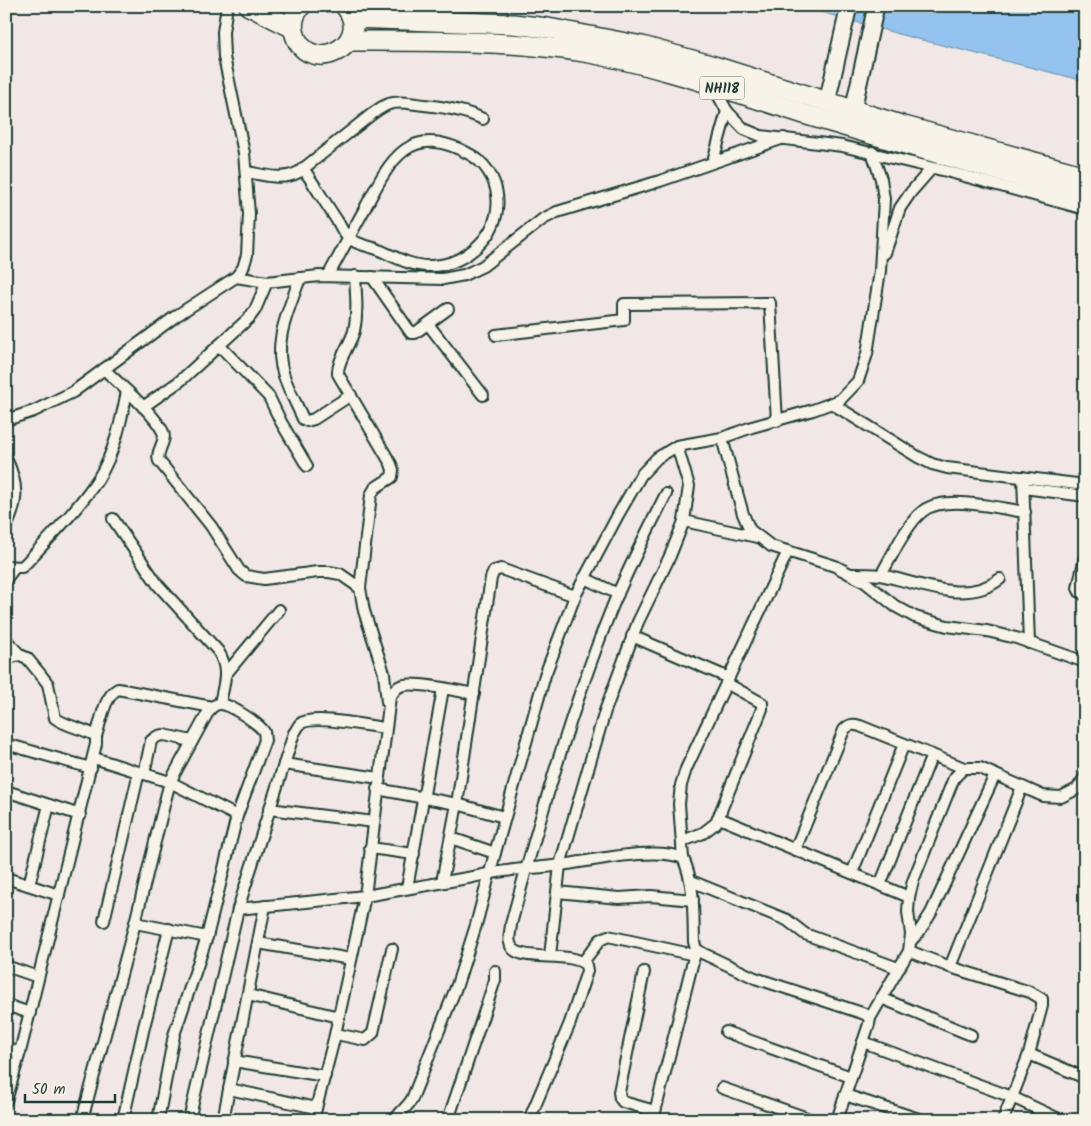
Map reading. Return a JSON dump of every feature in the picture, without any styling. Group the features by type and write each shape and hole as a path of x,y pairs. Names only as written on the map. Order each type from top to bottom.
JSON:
{"highway":[{"path":"249,6 293,28"},
{"path":"301,6 294,18 293,28 296,38 302,47 311,54 332,54 342,49 349,41"},
{"name":"NH118","path":"1085,176 904,126 687,58 642,46 575,32 513,24 348,12 353,30 349,41 471,41 543,46 631,62 896,142 1085,195"}],"street":[{"path":"6,420 54,402 104,370 176,316 236,277 243,268 248,247 247,172 224,57 223,32 227,6"},
{"path":"827,102 849,6"},
{"path":"853,110 876,6"},
{"path":"713,86 727,110 744,129 761,136 842,146 872,152 1085,209"},
{"path":"247,172 285,178 303,168 372,114 391,103 403,102 456,109 483,120"},
{"path":"713,161 727,110"},
{"path":"236,277 268,282 328,276 443,279 464,275 483,266 543,219 557,212 660,181 713,161 784,138"},
{"path":"303,168 348,238 412,263 430,266 448,264 478,246 489,235 497,208 493,181 486,168 476,158 461,150 443,143 428,142 412,145 398,154 389,164 348,238 328,276"},
{"path":"396,1120 400,1112 409,1105 412,1099 457,985 476,925 494,853 545,675 575,596 641,475 657,458 677,446 722,438 840,400 858,381 868,354 880,271 884,199 881,179 872,152"},
{"path":"880,271 890,232 900,208 932,168"},
{"path":"355,276 357,304 354,330 338,367 338,374 393,470 392,476 375,488 371,495 360,588 364,611 384,673 387,710"},
{"path":"372,277 411,333 415,333 448,309"},
{"path":"300,278 280,337 280,363 284,377 303,419 307,421 314,419 351,395"},
{"path":"143,407 180,381 249,318 255,310 268,282"},
{"path":"496,335 624,320 624,304 770,304 777,420"},
{"path":"428,324 483,395"},
{"path":"219,345 269,397 280,422 307,466"},
{"path":"104,370 143,407 164,433 164,440 158,452 159,461 211,526 239,570 246,576 264,579 329,572 340,574 360,588"},
{"path":"6,579 10,567 22,566 28,561 73,510 98,478 117,436 127,391"},
{"path":"831,403 918,458 932,464 1085,496"},
{"path":"722,438 743,514 750,530 771,546 835,566 865,582 896,606 915,617 947,626 987,631 1085,662"},
{"path":"550,956 560,865 605,711 632,636 684,522 689,486 677,446"},
{"path":"6,458 16,482 13,511 6,527"},
{"path":"1024,482 1085,485"},
{"path":"1024,482 1029,643"},
{"path":"528,1120 570,1023 587,971 586,965 583,962 566,957 516,953 511,948 509,942 511,924 560,752 618,594 666,494"},
{"path":"881,576 914,520 922,511 931,506 941,503 963,503 1025,512"},
{"path":"82,1120 135,923 170,782 192,741 216,705 226,675 226,667 218,651 158,585 113,519"},
{"path":"684,522 760,538"},
{"path":"644,972 619,1092 623,1102 654,1115 696,952 691,881 684,858 679,804 681,785 686,769 788,552"},
{"path":"1085,557 1078,588 1085,595"},
{"path":"442,882 457,804 491,578 494,571 501,569 509,571 575,596"},
{"path":"849,574 881,576 947,591 979,590 990,587 1000,579"},
{"path":"584,578 618,594"},
{"path":"226,675 279,610"},
{"path":"632,636 728,680 762,703 762,709 719,818 710,829 683,841"},
{"path":"6,640 20,655 26,658 48,684 55,718 63,724 88,731 96,736"},
{"path":"6,662 12,657 20,655"},
{"path":"313,1120 336,1034 365,896 390,697 396,688 404,685 474,694"},
{"path":"6,1101 93,763 96,736 108,698 112,692 118,689 216,705 228,705 259,726 264,732 265,740 237,816 207,938 174,1035 158,1120"},
{"path":"407,888 443,689"},
{"path":"189,1120 238,909 294,734 300,724 310,719 385,728"},
{"path":"795,850 844,730 853,724 964,768 980,768 1043,796 1061,797 1077,789 1085,777"},
{"path":"104,921 141,773 151,741 154,737 164,735 192,741"},
{"path":"6,744 141,773 170,782 237,816"},
{"path":"852,873 904,744"},
{"path":"880,885 932,755"},
{"path":"284,764 378,783 424,797 504,817"},
{"path":"909,946 911,934 908,912 913,881 954,778 964,768"},
{"path":"837,1120 870,1018 909,946 931,913 995,775"},
{"path":"950,967 1022,787"},
{"path":"6,791 80,815"},
{"path":"29,886 49,805"},
{"path":"270,809 374,822"},
{"path":"719,818 909,897"},
{"path":"451,838 494,853"},
{"path":"370,848 414,854"},
{"path":"238,909 365,896 489,872 560,865 627,855 667,854 684,858"},
{"path":"6,878 59,895"},
{"path":"691,881 787,920 805,934 898,968"},
{"path":"557,892 619,898 651,896 693,900"},
{"path":"223,1120 265,906"},
{"path":"135,923 207,938"},
{"path":"123,1120 169,929"},
{"path":"583,962 604,936 702,953 755,978 865,1014 870,1018"},
{"path":"258,943 351,959"},
{"path":"909,946 950,967 1030,992 1042,999 1042,1006 1029,1054 1003,1120"},
{"path":"336,1034 364,1040 373,1033 392,949"},
{"path":"6,966 38,977"},
{"path":"448,1120 496,980 495,972"},
{"path":"248,995 339,1017"},
{"path":"881,998 971,1035"},
{"path":"6,1005 30,1013"},
{"path":"726,1032 852,1077"},
{"path":"863,1042 1012,1097 1061,1120"},
{"path":"6,1049 20,1052"},
{"path":"1029,1054 1085,1078"},
{"path":"234,1061 324,1076"},
{"path":"722,1088 813,1120"},
{"path":"229,1089 316,1108"},
{"path":"845,1095 922,1120"}],"water":[{"path":"800,6 1085,6 1085,81 902,35"}]}
